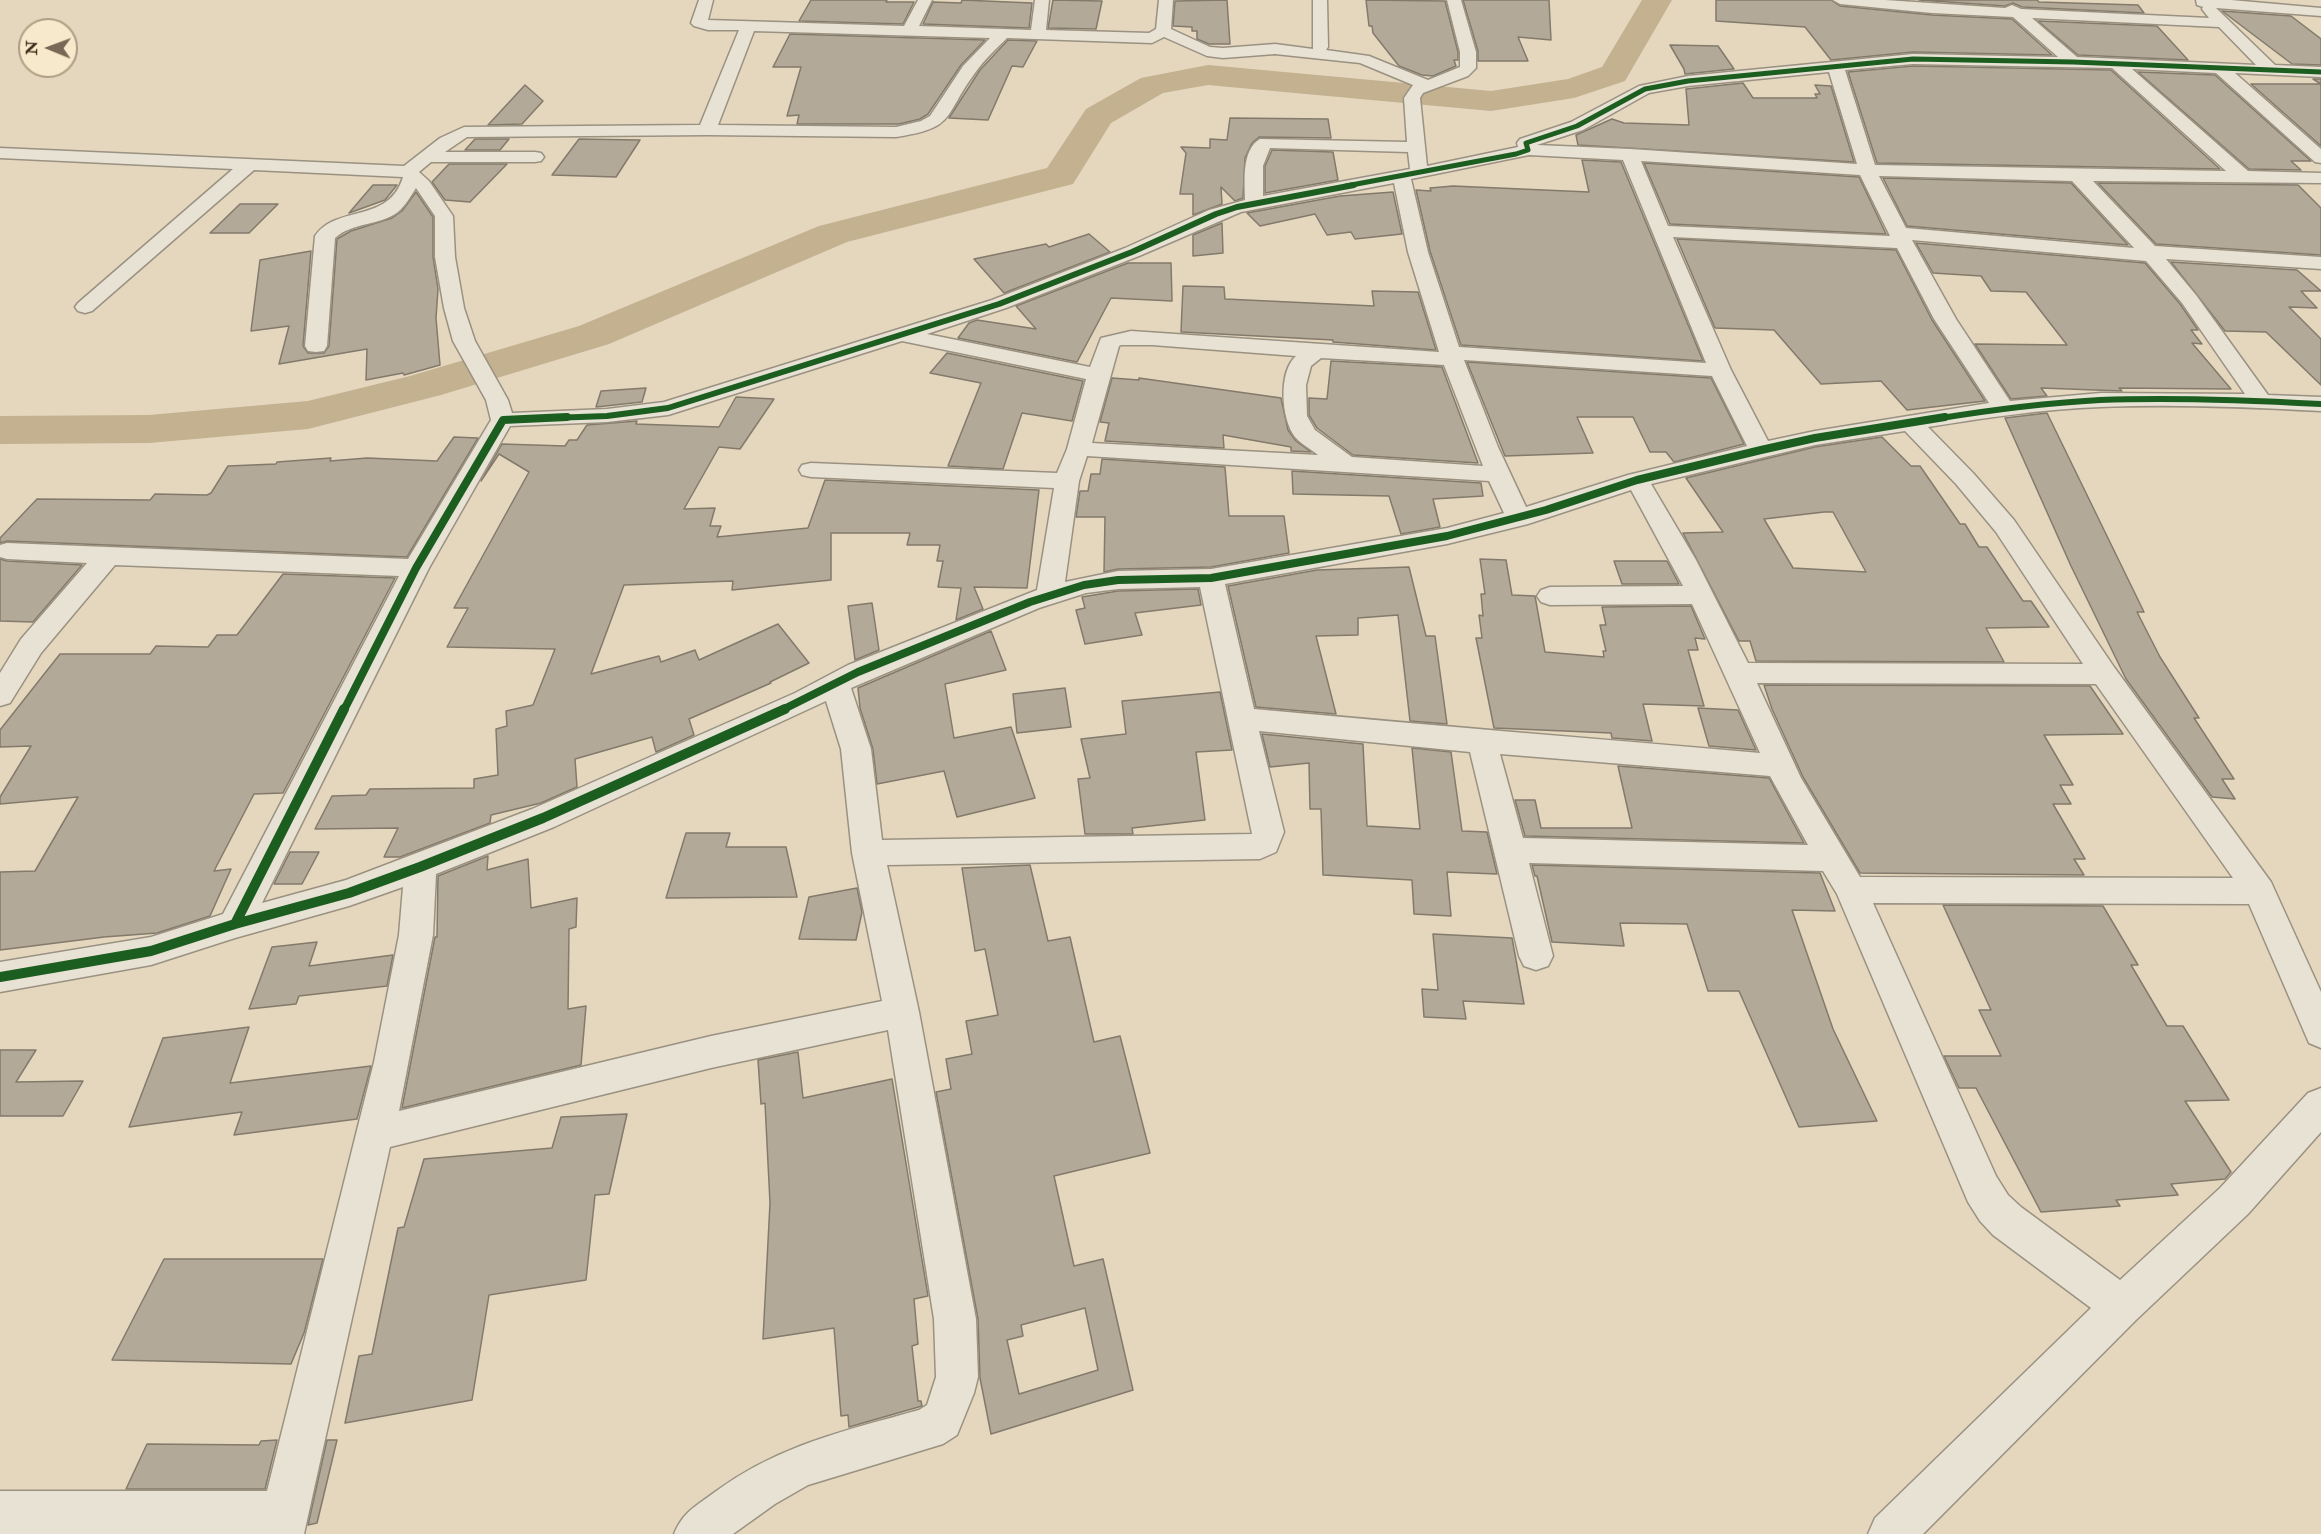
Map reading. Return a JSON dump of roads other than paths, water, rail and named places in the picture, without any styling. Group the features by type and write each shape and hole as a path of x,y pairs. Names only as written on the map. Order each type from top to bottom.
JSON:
{"street":[{"path":"706,0 697,21 708,26 910,29 1148,38 1157,37 1163,31 1166,0"},
{"path":"910,29 925,0"},
{"path":"1038,34 1042,0"},
{"path":"1320,0 1320,47"},
{"path":"1419,91 1462,73 1468,68 1468,52 1454,0"},
{"path":"1840,0 1932,9 2223,23"},
{"path":"2001,0 2073,62"},
{"path":"2037,15 2044,7 2065,2 2147,4"},
{"path":"2202,3 2271,70"},
{"path":"2182,5 2202,3 2321,12"},
{"path":"707,130 748,26"},
{"path":"819,42 827,27"},
{"path":"1163,31 1207,51 1223,54 1275,49 1363,59 1419,91"},
{"path":"315,346 325,236 336,227 371,217 393,207 411,174 426,157 459,134 469,131 896,132 924,128 943,113 969,69 1005,32"},
{"path":"1527,149 1526,143 1576,126 1627,97 1645,90 1688,81 1837,71 1913,59 2073,62 2226,73 2271,70 2321,72"},
{"path":"2121,67 2242,176"},
{"path":"1837,71 1868,170 1881,200 1945,319 2003,408"},
{"path":"2226,73 2321,158"},
{"path":"1419,91 1411,229 1452,356 1496,474 1519,518"},
{"path":"1254,204 1254,166 1263,144 1275,142 1415,166"},
{"path":"2302,142 2321,143"},
{"path":"500,410 551,416 615,416 668,408 904,336 1043,287 1132,252 1216,214 1415,166 1488,161 1527,149 1868,170 2078,176 2321,178"},
{"path":"0,153 411,174 434,199 444,216 447,267 454,308 464,341 500,410 493,435 416,568 235,924"},
{"path":"1630,154 1660,231 1720,370 1761,450"},
{"path":"426,157 535,157"},
{"path":"85,307 250,164"},
{"path":"2078,176 2150,253 2189,299 2261,401"},
{"path":"1660,231 1901,237 2321,263"},
{"path":"904,336 1098,375"},
{"path":"1050,595 1070,467 1079,449 1098,375 1109,343 1119,339 1164,339 1315,352 1452,356 1720,370"},
{"path":"1315,352 1301,363 1295,385 1296,416 1305,434 1348,465"},
{"path":"0,977 151,951 235,924 349,893 543,818 805,700 858,672 1050,595 1084,585 1118,580 1211,579 1447,536 1519,518 1637,480 1761,450 1815,438 2003,408 2101,400 2261,401 2321,404"},
{"path":"1912,424 1965,479 2005,526 2104,674 2260,891 2321,1032"},
{"path":"1079,449 1255,456 1348,465 1496,474"},
{"path":"811,470 1067,482"},
{"path":"1637,480 1683,560 1780,766 1830,858 1851,890 1982,1189 1994,1208 2007,1221 2122,1306"},
{"path":"7,551 416,568"},
{"path":"0,696 31,646 108,556"},
{"path":"868,853 1260,846 1265,843 1268,831 1244,719 1226,654 1211,579"},
{"path":"1550,596 1700,595"},
{"path":"1738,673 2104,674"},
{"path":"698,1534 739,1501 782,1474 825,1459 928,1430 942,1420 948,1410 957,1377 956,1319 902,1012 868,853 856,749 835,684"},
{"path":"1244,719 1482,742 1536,744 1780,766"},
{"path":"1482,742 1536,956"},
{"path":"1510,850 1830,858"},
{"path":"0,1513 283,1524 392,1062 416,935 420,867"},
{"path":"1851,890 2260,891"},
{"path":"374,1134 711,1052 902,1012"},
{"path":"1891,1534 2122,1306 2234,1201 2321,1106"}],"waterway":[{"path":"0,430 149,429 308,415 425,386 594,335 833,234 1060,176 1098,116 1153,85 1208,75 1491,101 1574,88 1614,74 1657,0"}]}
